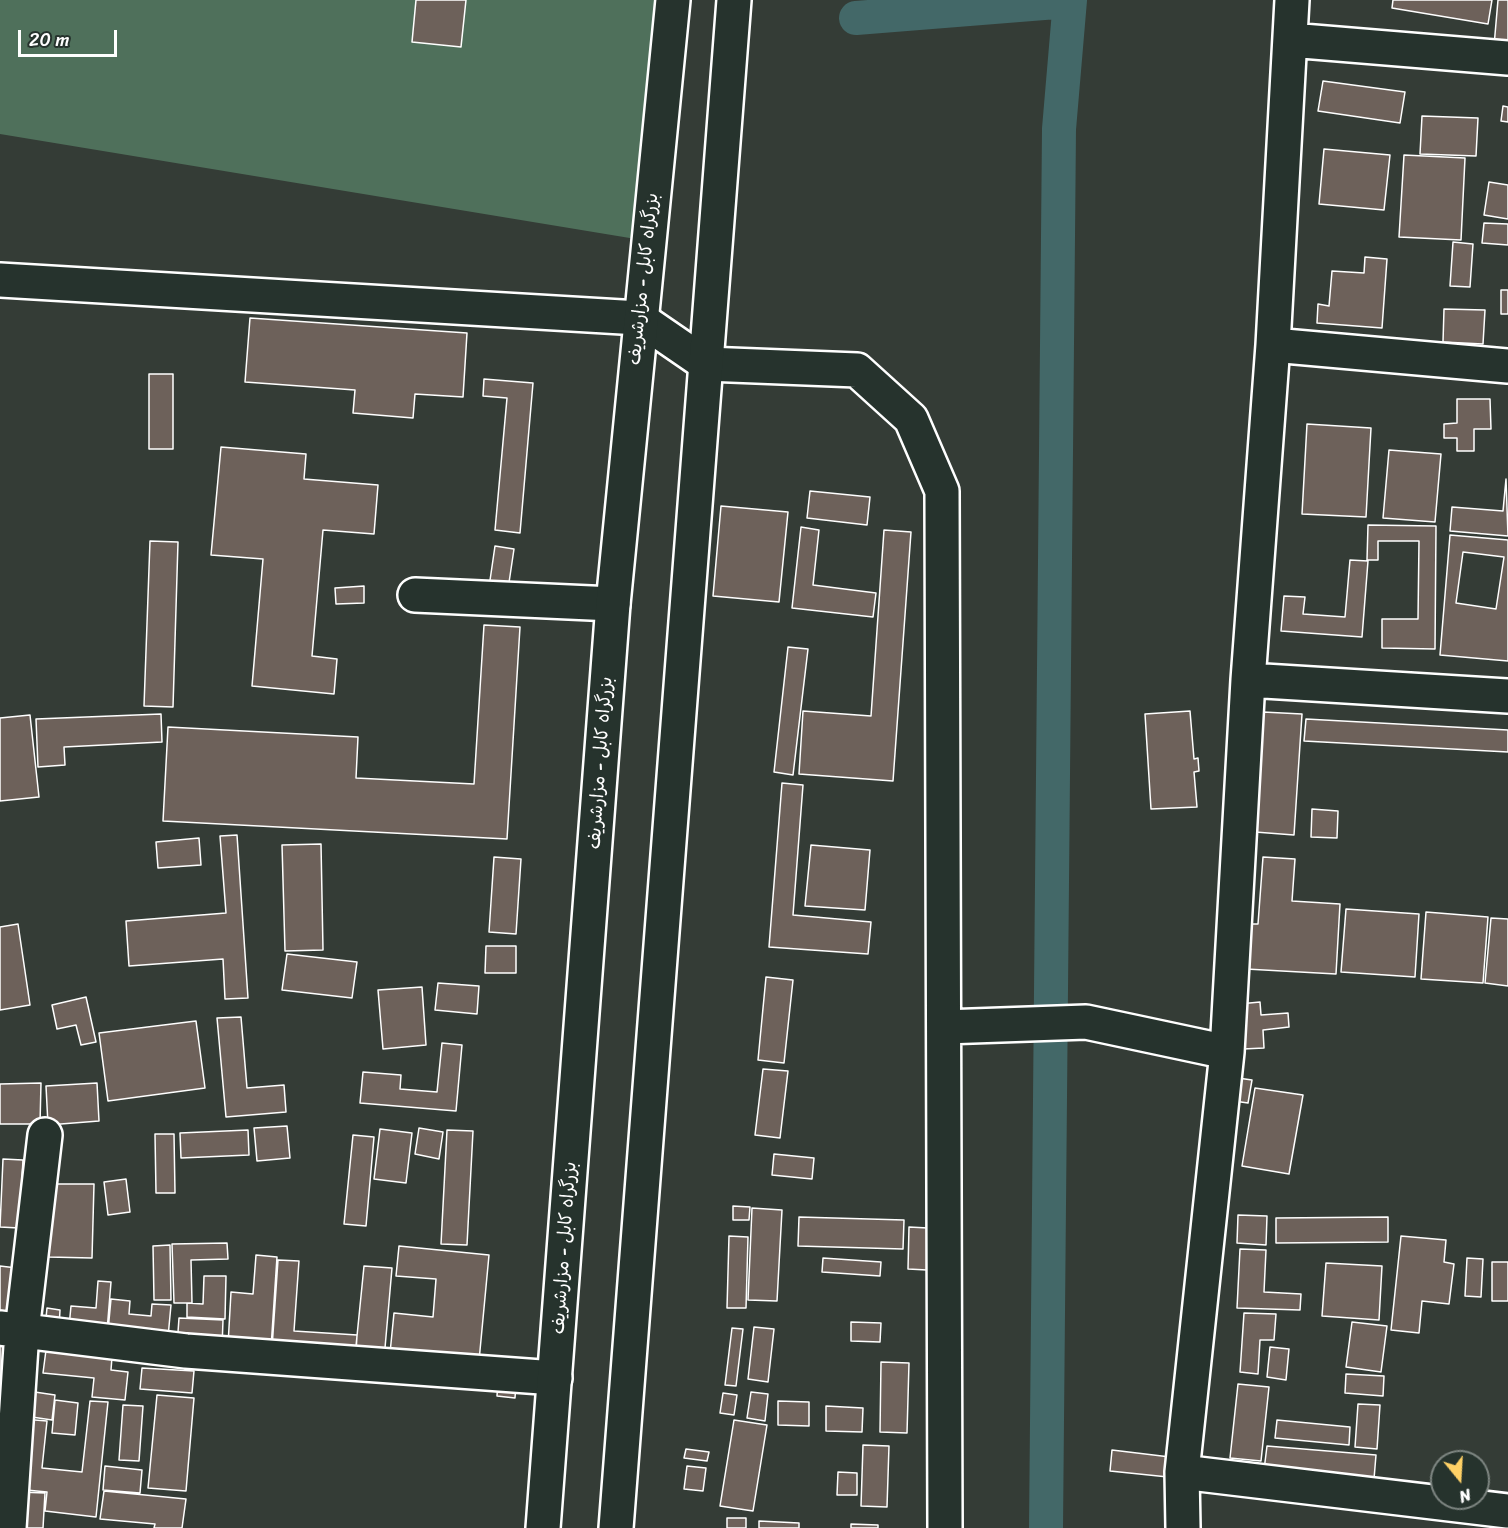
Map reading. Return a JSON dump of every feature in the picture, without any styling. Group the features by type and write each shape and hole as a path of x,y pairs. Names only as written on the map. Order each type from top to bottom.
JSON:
{"main road":[{"name":"بزرگراه کابل - مزارشریف","path":"543,1528 613,604 639,318 674,0"},
{"path":"616,1528 734,0"},
{"path":"1183,1528 1182,1472 1227,1052 1248,680 1273,345 1292,0"},
{"path":"1290,40 1508,58"},
{"path":"0,280 639,318 706,364 857,370 911,419 942,491 945,1528"},
{"path":"1273,345 1508,366"},
{"path":"415,595 613,604"},
{"path":"1248,680 1508,696"},
{"path":"944,1027 1086,1022 1227,1052"},
{"path":"9,1528 11,1329 45,1136"},
{"path":"11,1329 186,1351 555,1378"},
{"path":"1182,1472 1508,1511"}],"green space":[{"path":"0,0 674,0 660,243 0,134"}],"building":[{"path":"416,0 466,0 461,47 412,42"},
{"path":"1393,0 1492,0 1488,24 1392,8"},
{"path":"1498,0 1508,0 1508,48 1494,46"},
{"path":"1323,81 1405,92 1400,123 1318,111"},
{"path":"1503,106 1508,107 1508,122 1501,121"},
{"path":"1422,116 1478,118 1476,156 1420,154"},
{"path":"1324,149 1390,155 1384,210 1319,204"},
{"path":"1404,155 1465,158 1461,240 1399,237"},
{"path":"1489,182 1508,185 1508,219 1484,215"},
{"path":"1484,223 1508,224 1508,245 1482,243"},
{"path":"1453,242 1473,244 1470,287 1450,286"},
{"path":"1365,257 1387,259 1382,328 1317,323 1318,304 1329,306 1332,271 1364,273"},
{"path":"1501,290 1508,290 1508,314 1501,314"},
{"path":"1444,309 1485,310 1483,344 1443,342"},
{"path":"250,318 467,333 463,397 415,394 413,418 353,413 355,390 245,382"},
{"path":"149,374 173,374 173,449 149,449"},
{"path":"484,379 533,383 520,533 495,530 507,398 483,396"},
{"path":"1457,399 1490,399 1491,429 1474,429 1474,451 1457,451 1457,438 1444,438 1444,424 1457,423"},
{"path":"1307,424 1371,428 1366,517 1302,514"},
{"path":"221,447 306,454 304,479 378,485 374,534 323,530 312,656 337,659 334,694 252,686 263,559 211,555"},
{"path":"1389,450 1441,454 1435,522 1383,518"},
{"path":"1506,479 1508,536 1450,531 1452,507 1503,511"},
{"path":"810,491 870,497 867,525 807,518"},
{"path":"721,506 788,512 779,602 713,596"},
{"path":"1368,525 1436,526 1435,649 1382,648 1382,619 1418,619 1419,541 1378,541 1378,560 1367,560"},
{"path":"801,527 819,530 813,585 876,593 873,617 792,608"},
{"path":"884,530 911,532 893,781 799,774 803,711 871,716"},
{"path":"1450,535 1508,540 1508,661 1440,655","holes":["1463,552 1504,557 1496,609 1456,603"]},
{"path":"150,541 178,542 173,707 144,706"},
{"path":"495,546 514,549 507,596 488,594"},
{"path":"1350,560 1368,561 1362,637 1281,631 1284,596 1305,597 1303,614 1345,617"},
{"path":"364,586 364,603 336,604 335,588"},
{"path":"484,625 520,627 507,839 163,821 168,727 358,737 356,778 474,784"},
{"path":"788,647 808,649 793,775 774,772"},
{"path":"1190,711 1194,759 1198,758 1199,771 1194,772 1197,807 1151,809 1145,714"},
{"path":"1263,712 1302,714 1294,835 1255,832"},
{"path":"161,714 162,742 64,747 65,765 38,767 36,719"},
{"path":"30,715 39,797 0,801 0,718"},
{"path":"1306,719 1508,730 1508,752 1304,741"},
{"path":"782,783 803,785 793,915 871,922 868,954 769,947"},
{"path":"1312,809 1338,811 1337,838 1311,837"},
{"path":"237,835 248,998 225,999 223,959 129,966 126,921 226,913 220,836"},
{"path":"199,838 201,865 158,868 156,842"},
{"path":"321,844 323,950 285,951 282,845"},
{"path":"811,845 870,850 865,910 805,906"},
{"path":"494,857 521,859 516,934 489,932"},
{"path":"1263,857 1295,859 1292,901 1340,904 1336,974 1246,969 1249,924 1258,924"},
{"path":"1346,909 1419,914 1415,977 1341,972"},
{"path":"1426,912 1488,917 1483,983 1421,979"},
{"path":"1491,918 1508,919 1508,986 1485,983"},
{"path":"18,924 30,1005 0,1010 0,927"},
{"path":"486,946 516,946 516,973 485,973"},
{"path":"287,954 357,962 352,998 282,990"},
{"path":"766,977 793,980 784,1063 758,1060"},
{"path":"438,983 479,986 477,1014 435,1010"},
{"path":"422,987 426,1045 383,1049 378,990"},
{"path":"86,997 96,1042 81,1045 76,1025 57,1029 52,1005"},
{"path":"1260,1002 1261,1015 1288,1013 1289,1027 1263,1030 1264,1048 1243,1049 1239,1004"},
{"path":"241,1017 247,1088 284,1085 286,1112 226,1117 217,1018"},
{"path":"196,1021 205,1088 108,1101 99,1033"},
{"path":"442,1043 462,1045 456,1111 360,1103 363,1072 401,1075 400,1089 437,1092"},
{"path":"763,1069 788,1071 780,1138 755,1135"},
{"path":"1231,1077 1252,1080 1248,1103 1227,1100"},
{"path":"41,1083 40,1124 0,1124 0,1084"},
{"path":"97,1083 99,1121 48,1125 46,1086"},
{"path":"1255,1088 1303,1095 1289,1174 1242,1166"},
{"path":"287,1126 290,1158 257,1161 254,1128"},
{"path":"419,1128 443,1132 439,1159 415,1154"},
{"path":"380,1129 412,1133 406,1183 374,1179"},
{"path":"248,1130 249,1155 181,1158 180,1133"},
{"path":"447,1130 473,1131 467,1245 441,1244"},
{"path":"155,1134 174,1134 175,1193 156,1193"},
{"path":"353,1135 374,1137 366,1226 344,1224"},
{"path":"774,1154 814,1158 812,1179 772,1175"},
{"path":"3,1159 23,1160 19,1228 0,1227"},
{"path":"126,1179 130,1212 108,1215 104,1182"},
{"path":"50,1184 94,1184 92,1258 48,1257"},
{"path":"733,1206 750,1207 749,1220 733,1220"},
{"path":"752,1208 782,1210 777,1301 748,1300"},
{"path":"1238,1215 1267,1216 1266,1245 1237,1243"},
{"path":"799,1217 904,1220 903,1249 798,1246"},
{"path":"1388,1217 1388,1242 1276,1243 1276,1218"},
{"path":"909,1227 928,1228 927,1270 908,1269"},
{"path":"729,1236 748,1237 746,1308 727,1308"},
{"path":"1401,1236 1446,1240 1444,1262 1454,1264 1449,1304 1422,1301 1419,1333 1391,1330"},
{"path":"227,1243 228,1259 191,1260 192,1303 174,1303 172,1244"},
{"path":"170,1245 171,1300 154,1300 153,1246"},
{"path":"399,1246 489,1255 479,1361 390,1353 394,1313 433,1317 436,1279 396,1276"},
{"path":"1240,1249 1266,1250 1264,1292 1301,1294 1300,1310 1237,1308"},
{"path":"256,1255 277,1257 271,1348 228,1345 231,1292 253,1294"},
{"path":"823,1258 881,1262 880,1276 822,1272"},
{"path":"1467,1258 1483,1259 1481,1297 1465,1296"},
{"path":"278,1260 299,1261 294,1331 357,1335 356,1353 272,1348"},
{"path":"1492,1262 1508,1262 1508,1301 1492,1301"},
{"path":"1326,1263 1382,1266 1379,1320 1322,1316"},
{"path":"0,1266 25,1269 21,1313 0,1311"},
{"path":"364,1266 392,1268 385,1348 356,1346"},
{"path":"204,1276 226,1276 225,1319 187,1317 187,1303 203,1304"},
{"path":"98,1281 111,1282 107,1331 69,1327 71,1306 96,1308"},
{"path":"111,1299 130,1301 129,1314 151,1316 152,1304 171,1305 168,1337 108,1331"},
{"path":"47,1308 60,1310 59,1328 45,1327"},
{"path":"1244,1313 1276,1314 1274,1340 1260,1340 1258,1374 1240,1372"},
{"path":"179,1318 223,1320 222,1348 177,1346"},
{"path":"851,1322 881,1323 880,1342 851,1341"},
{"path":"1352,1322 1387,1326 1381,1372 1346,1367"},
{"path":"754,1327 774,1329 768,1382 748,1379"},
{"path":"732,1328 743,1329 736,1386 725,1385"},
{"path":"0,1344 15,1346 0,1444"},
{"path":"1270,1347 1289,1349 1286,1380 1267,1377"},
{"path":"46,1350 112,1357 111,1370 128,1372 125,1400 92,1397 94,1378 43,1373"},
{"path":"881,1362 909,1363 907,1433 880,1432"},
{"path":"142,1368 194,1371 192,1393 140,1389"},
{"path":"1346,1374 1384,1376 1383,1396 1345,1393"},
{"path":"498,1381 516,1383 515,1398 497,1396"},
{"path":"1238,1384 1269,1387 1261,1461 1230,1458"},
{"path":"28,1391 55,1395 52,1420 25,1416"},
{"path":"751,1392 768,1394 765,1421 747,1418"},
{"path":"723,1393 737,1395 734,1415 720,1413"},
{"path":"157,1395 194,1398 186,1491 148,1488"},
{"path":"55,1400 78,1403 75,1435 52,1433"},
{"path":"90,1401 108,1402 96,1517 45,1511 47,1492 16,1489 23,1419 47,1421 42,1468 82,1472"},
{"path":"778,1401 809,1402 809,1426 778,1425"},
{"path":"1358,1404 1380,1405 1377,1449 1355,1447"},
{"path":"123,1405 143,1406 139,1461 119,1460"},
{"path":"826,1406 863,1408 862,1432 826,1431"},
{"path":"734,1420 767,1425 753,1511 720,1506"},
{"path":"1277,1420 1350,1427 1349,1445 1275,1438"},
{"path":"863,1445 889,1446 887,1507 861,1506"},
{"path":"1267,1446 1376,1455 1374,1479 1264,1470"},
{"path":"686,1449 709,1452 707,1461 684,1458"},
{"path":"1112,1450 1170,1457 1168,1477 1110,1471"},
{"path":"105,1466 142,1470 140,1493 103,1490"},
{"path":"687,1466 706,1468 703,1491 684,1489"},
{"path":"838,1472 857,1473 857,1495 837,1495"},
{"path":"104,1491 186,1499 182,1528 154,1528 155,1524 100,1519"},
{"path":"19,1492 45,1493 43,1528 17,1528"},
{"path":"727,1518 746,1518 746,1528 727,1528"},
{"path":"759,1521 799,1523 799,1528 759,1528"},
{"path":"851,1524 878,1525 878,1528 851,1528"}],"waterway":[{"path":"1046,1528 1059,129 1070,0"},
{"path":"856,18 1069,1"}]}
